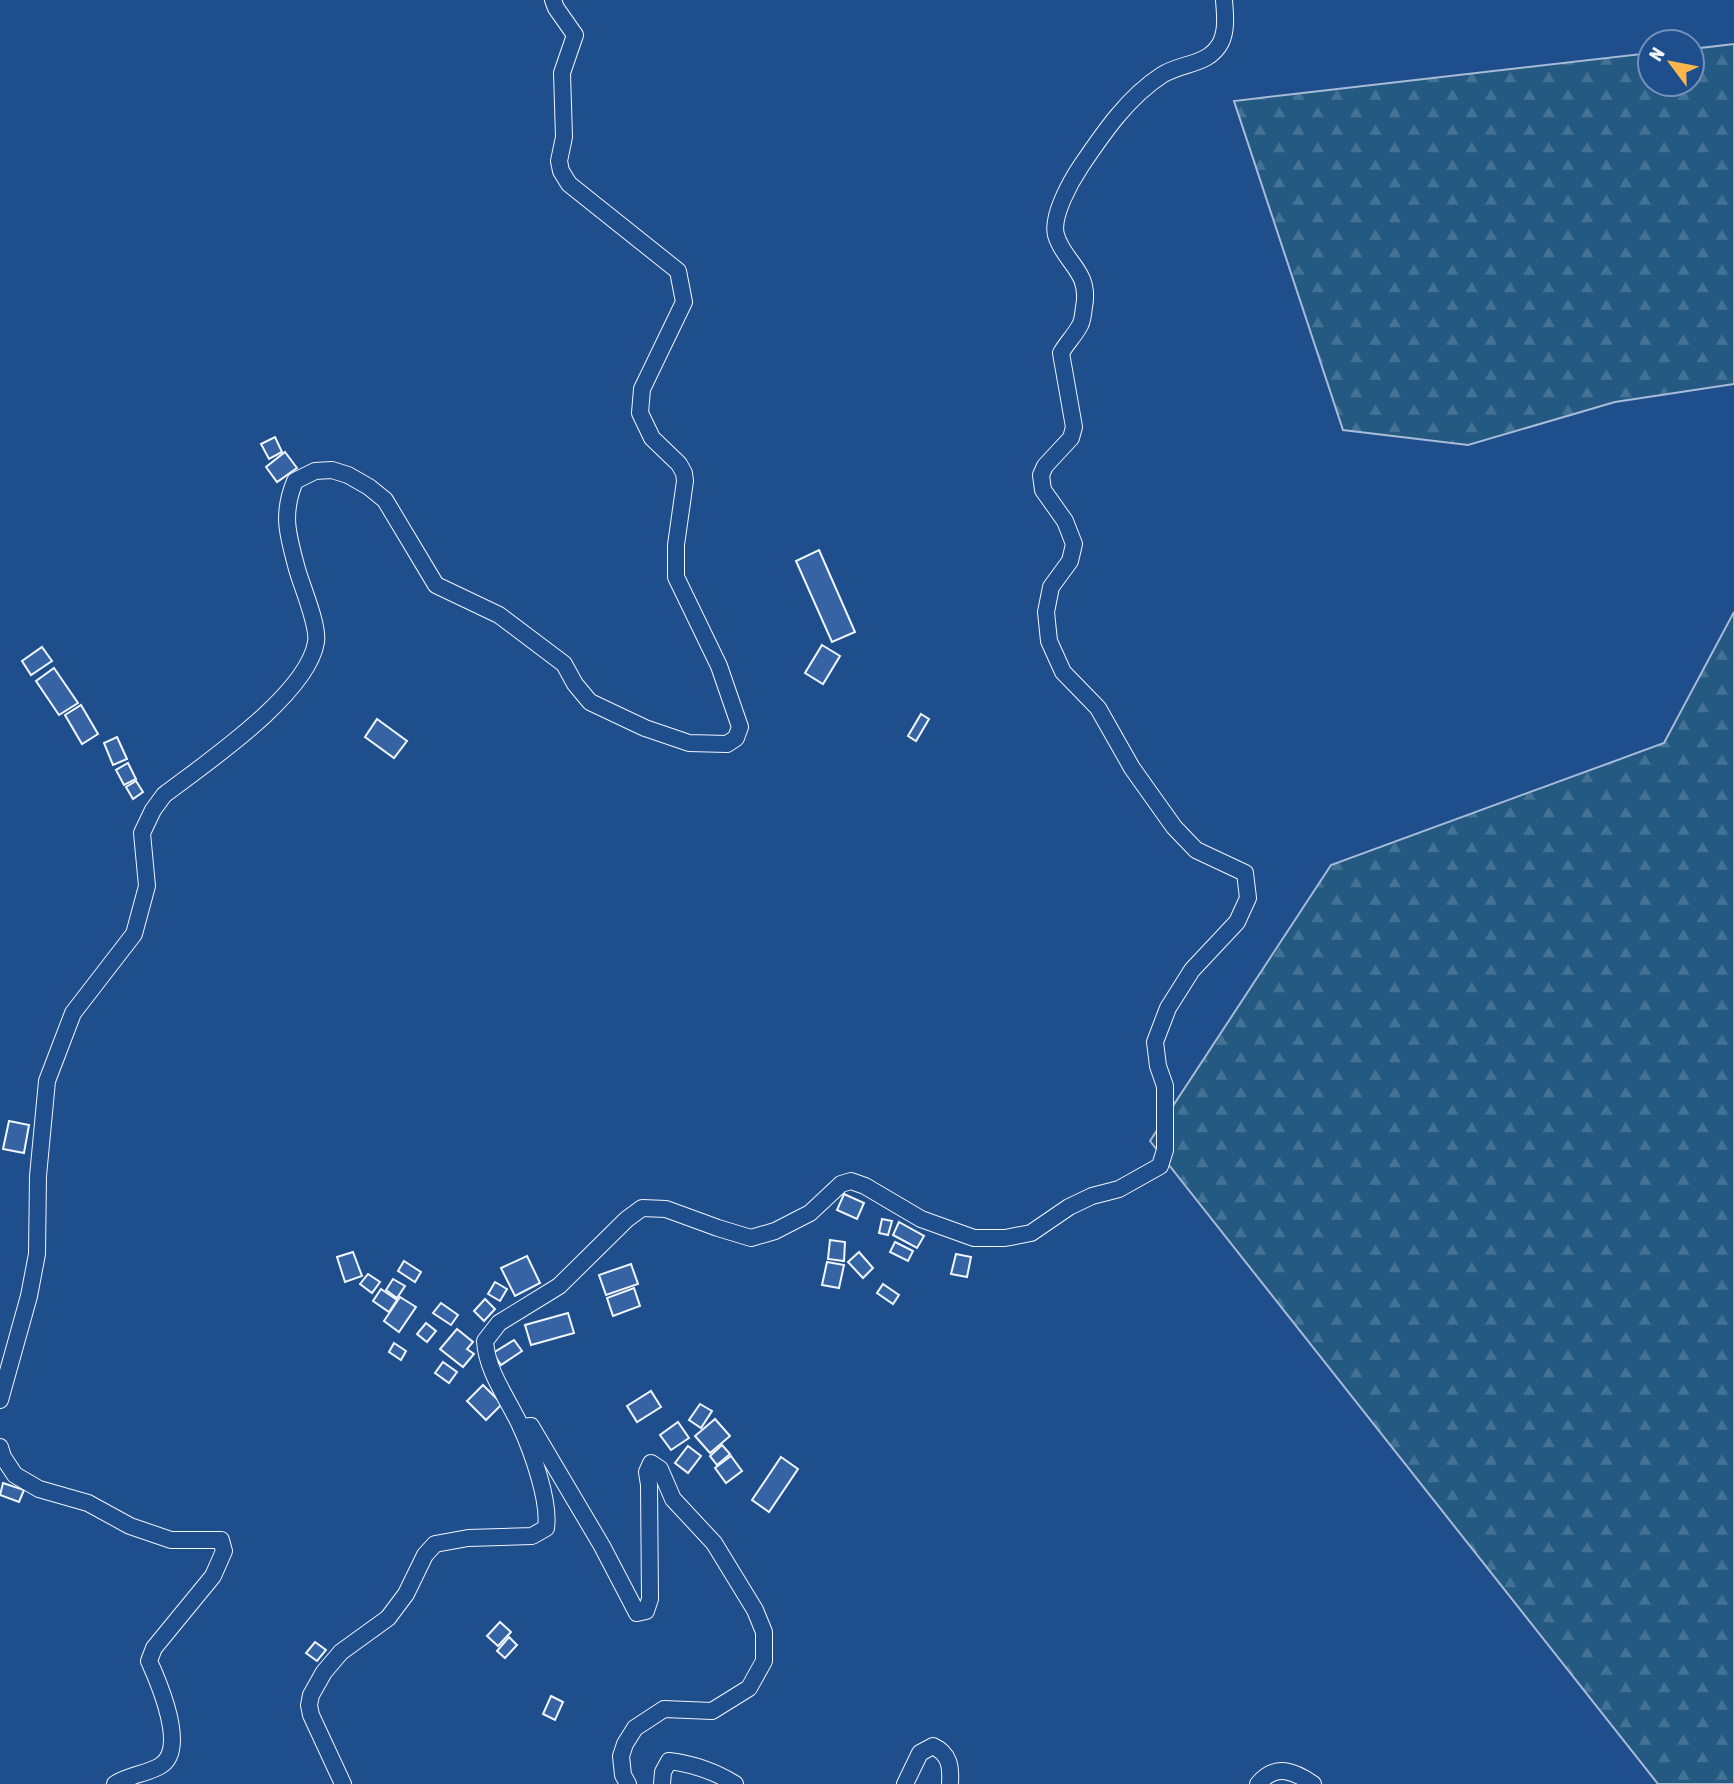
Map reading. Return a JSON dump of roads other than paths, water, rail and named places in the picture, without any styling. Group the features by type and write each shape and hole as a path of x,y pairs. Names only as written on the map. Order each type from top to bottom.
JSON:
{"street":[{"path":"0,1400 29,1296 37,1254 38,1177 47,1081 73,1013 134,934 147,886 142,833 153,810 164,796 257,724 290,688 306,669 317,640 286,524 288,499 295,481 315,471 332,470 348,475 369,487 385,500 436,585 499,615 565,664 575,684 590,702 645,729 689,743 727,744 736,738 740,727 719,666 676,577 676,545 684,473 668,452 652,438 640,414 642,388 684,302 678,271 569,184 561,171 559,161 564,138 562,73 575,35 553,0"},
{"path":"343,1784 311,1715 309,1705 311,1695 324,1672 341,1652 388,1618 406,1594 425,1555 435,1544 468,1538 532,1536 546,1528 548,1514 542,1488 521,1427 490,1368 485,1341 499,1323 559,1286 627,1219 642,1208 666,1209 751,1238 775,1231 810,1213 841,1184 851,1181 864,1185 922,1219 974,1238 1005,1238 1031,1233 1069,1207 1092,1196 1119,1189 1160,1166 1165,1150 1166,1086 1158,1066 1156,1042 1168,1007 1192,970 1237,922 1248,898 1245,873 1196,850 1174,827 1132,768 1098,708 1063,672 1049,640 1046,612 1051,587 1070,561 1074,544 1065,521 1043,490 1041,475 1045,466 1070,438 1074,427 1061,353 1080,326 1086,300 1080,272 1055,233 1064,199 1072,180 1123,108 1163,74 1206,60 1220,43 1225,26 1224,0"},
{"path":"521,1427 531,1426 602,1546 637,1613 646,1611 650,1599 647,1472 651,1464 660,1469 673,1499 714,1543 755,1610 764,1632 764,1661 749,1688 712,1711 664,1709 635,1728 621,1756 628,1784"},
{"path":"0,1447 15,1475 39,1489 88,1503 130,1526 171,1540 221,1540 224,1551 213,1576 155,1648 149,1661 172,1728 171,1754 161,1766 126,1776 115,1784"},
{"path":"905,1784 919,1754 933,1746 942,1750 951,1764 950,1784"},
{"path":"662,1784 663,1772 669,1761 688,1763 717,1773 735,1784"},
{"path":"1258,1784 1279,1770 1295,1772 1313,1784"}]}
